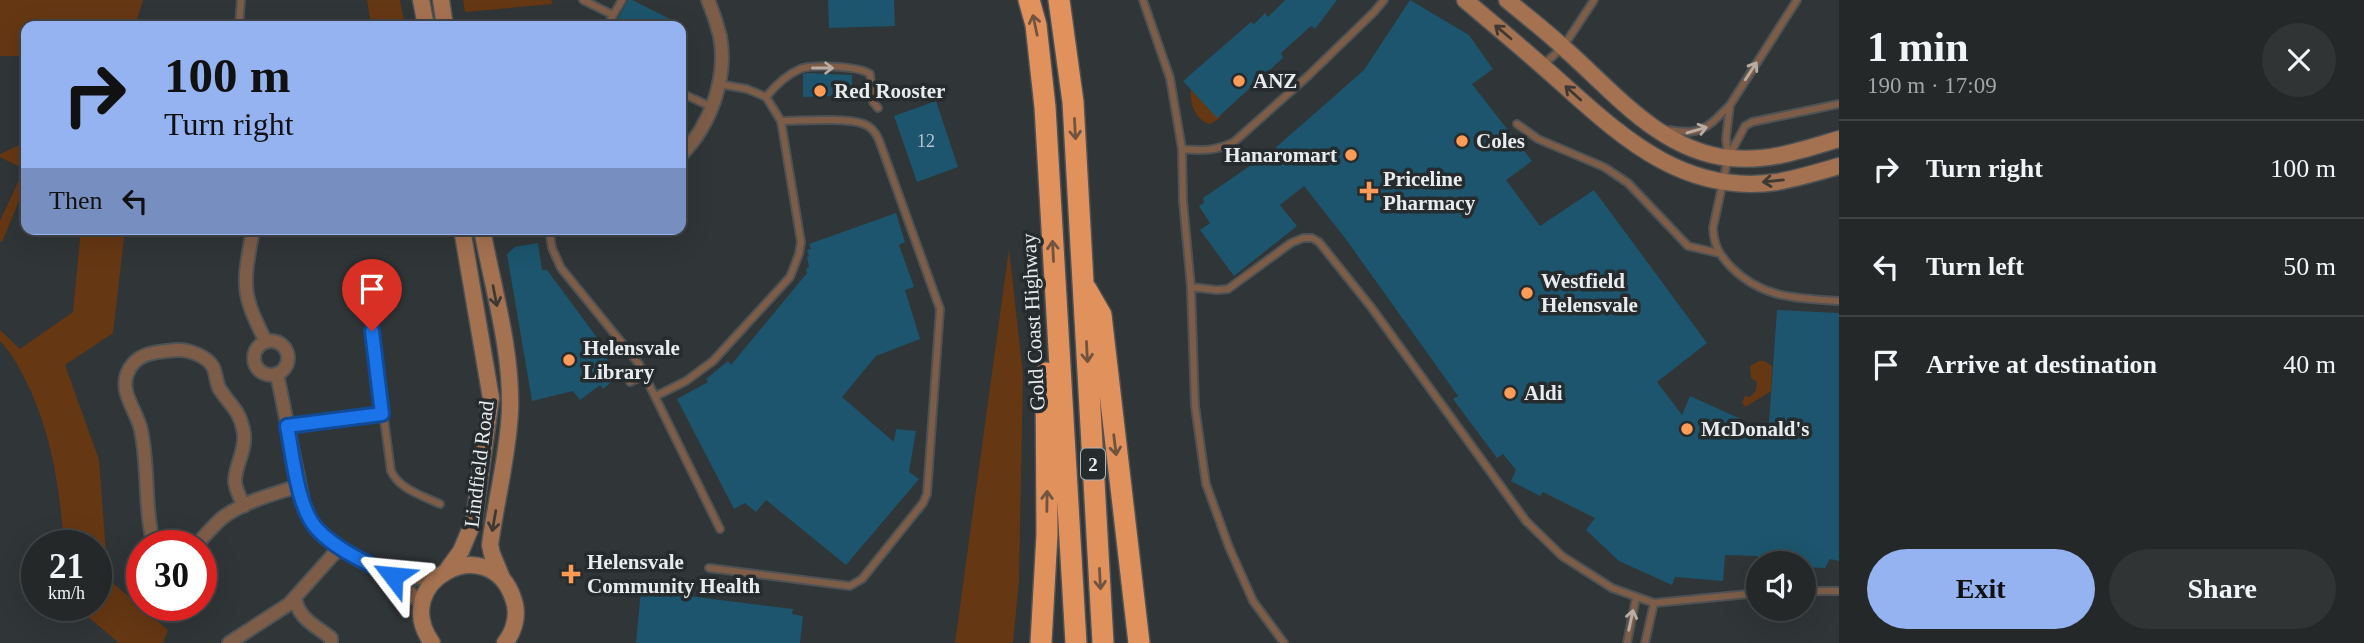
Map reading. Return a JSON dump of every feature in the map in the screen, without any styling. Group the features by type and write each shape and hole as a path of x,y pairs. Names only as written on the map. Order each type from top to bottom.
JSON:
{"highway":[{"name":"Gold Coast Highway","path":"1029,0 1045,107 1076,643"},
{"name":"2","path":"1059,0 1073,102 1103,643"},
{"path":"1083,284 1101,315 1139,643"},
{"path":"1041,643 1047,497 1046,374 1057,320"}],"street":[{"path":"421,0 425,21"},
{"path":"441,0 444,21"},
{"path":"686,150 712,107 719,84 722,55 720,38 708,0"},
{"path":"1465,0 1639,148 1668,165 1684,172 1723,181 1776,182 1839,166"},
{"path":"1507,0 1563,47 1632,112 1686,145 1728,158 1783,156 1839,139"},
{"path":"252,235 246,292 265,342"},
{"name":"Lindfield Road","path":"421,606 426,591 461,551 474,520 491,398 463,235"},
{"name":"Lindfield Road","path":"483,235 507,359 509,384 510,413 490,545 502,578 515,602 516,615 509,642"},
{"path":"265,342 281,344 287,354 286,366 276,374 264,374 256,366 257,348 265,342"},
{"path":"151,530 146,502 148,480 141,428 125,388 132,365 142,356 153,352 184,349 213,366 219,387 236,408 244,433 244,448 235,483 244,506"},
{"path":"276,374 305,511 316,529 340,547 393,576 412,593 421,606 421,621 427,640"},
{"path":"211,530 222,519 258,499 299,486"},
{"path":"229,643 278,613 340,547"},
{"path":"393,576 441,574 462,565 477,565 502,578"},
{"path":"295,597 297,609 307,622 331,638 331,643"}],"lane":[{"path":"239,21 241,0"},
{"path":"583,0 613,15"},
{"path":"610,21 622,0"},
{"path":"1143,0 1170,78 1182,149 1195,407 1206,484 1229,547 1254,601 1284,643"},
{"path":"1182,149 1220,149 1234,142 1318,67 1384,0"},
{"path":"1542,65 1563,47 1594,0"},
{"path":"1656,128 1689,134 1707,128 1730,105 1797,0"},
{"path":"766,97 777,84 802,68 853,68 870,74 873,102 878,108"},
{"path":"656,396 686,382 713,361 790,276 799,254 801,242 781,121 766,97 747,89 719,84"},
{"path":"686,95 712,107"},
{"path":"1839,104 1752,122 1745,126 1728,158 1713,228 1718,253 1745,281 1790,298 1839,301"},
{"path":"1728,158 1726,138 1730,105"},
{"path":"709,568 850,586 862,579 923,503 927,494 940,309 879,140 867,125 853,122 781,121"},
{"path":"1517,124 1538,139 1612,172 1628,183 1688,246 1718,253"},
{"path":"550,235 552,248 561,268 639,364 720,529"},
{"path":"1191,287 1227,289 1291,243 1312,238 1319,242 1371,307 1527,521 1562,556 1612,588 1654,603 1746,594"},
{"path":"365,276 382,414 394,478 402,485 440,504"},
{"path":"630,382 645,375"},
{"path":"287,426 382,414"},
{"path":"1816,591 1839,591"},
{"path":"1627,643 1636,598"},
{"path":"1645,643 1654,603"}],"shaded area":[{"path":"0,0 143,0 137,21 21,21 21,56 0,56"},
{"path":"367,0 400,0 404,21 370,21"},
{"path":"463,0 551,0 553,4 465,12"},
{"path":"1191,89 1221,117 1211,124 1201,120 1192,106"},
{"path":"21,144 21,168 0,157 0,154"},
{"path":"21,176 21,196 2,242 0,221"},
{"path":"80,235 124,235 113,333 65,365 99,460 104,530 63,530 53,459 41,417 21,372 0,341 0,330 20,349 73,312"},
{"path":"1009,249 1023,374 1019,580 1013,643 955,643"},
{"path":"1759,361 1772,366 1771,391 1745,407 1742,402 1745,396 1750,397 1756,390 1757,382 1751,378 1750,366"},
{"path":"112,582 126,594 126,621 157,621 168,630 163,643 119,643 93,621 112,621"}],"building":[{"path":"628,0 632,0 674,21 617,21"},
{"path":"828,0 894,0 895,26 829,28"},
{"path":"1285,0 1337,0 1315,29 1311,26 1281,53 1283,58 1217,118 1183,81 1251,22 1254,24 1265,13 1268,17"},
{"name":"Westfield Helensvale","path":"1410,0 1469,35 1493,69 1472,84 1532,161 1506,180 1540,226 1594,190 1707,343 1657,382 1682,415 1690,396 1743,420 1736,435 1768,436 1777,310 1839,313 1839,561 1830,559 1825,568 1816,568 1816,551 1746,551 1746,556 1725,555 1723,581 1675,577 1672,585 1619,561 1586,530 1595,518 1543,492 1540,496 1511,481 1516,470 1503,454 1497,458 1453,399 1458,396 1345,238 1304,186 1280,205 1297,226 1234,276 1200,230 1210,223 1199,206 1204,203 1203,198 1273,150 1364,70"},
{"path":"803,74 852,75 852,93 803,97"},
{"path":"936,101 958,167 917,182 894,116"},
{"path":"896,213 905,242 899,245 914,287 905,290 920,339 876,356 842,397 894,442 896,429 916,431 909,472 919,479 846,565 766,500 756,512 745,503 734,509 677,399 708,382 706,379 728,361 731,365 807,273 807,250 811,249 809,244"},
{"path":"538,243 542,270 547,270 607,351 603,353 619,376 603,389 600,385 580,400 573,391 532,401 507,254 515,247"},
{"path":"641,590 793,609 792,614 803,616 800,643 636,643"}],"place":[{"name":"ANZ","path":"1239,81"},
{"name":"Red Rooster","path":"820,91"},
{"name":"Coles","path":"1462,141"},
{"name":"Hanaromart","path":"1351,155"},
{"name":"Priceline Pharmacy","path":"1369,191"},
{"name":"Westfield Helensvale","path":"1527,293"},
{"name":"Helensvale Library","path":"569,360"},
{"name":"Aldi","path":"1510,393"},
{"name":"McDonald's","path":"1687,429"},
{"name":"Helensvale Community Health","path":"571,574"}],"route":[{"path":"372,331 382,414 287,426 305,511 316,529 340,547 393,576"}]}
